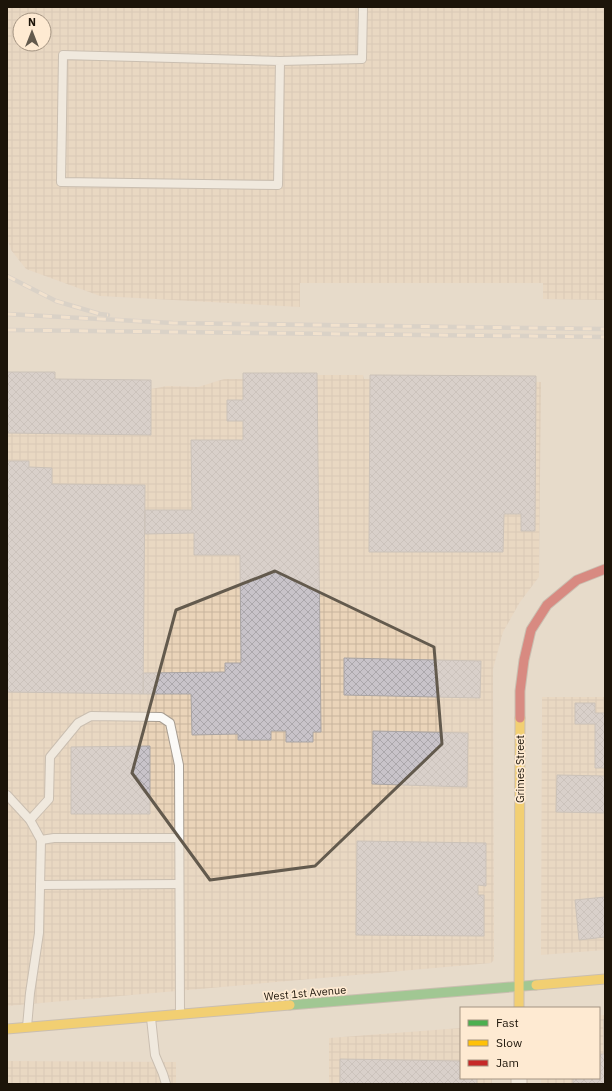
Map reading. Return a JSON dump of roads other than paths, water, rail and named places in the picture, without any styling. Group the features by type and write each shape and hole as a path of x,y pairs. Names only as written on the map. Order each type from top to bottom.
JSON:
{"street":[{"name":"Grimes Street","path":"520,1007 520,691 524,660 531,630 547,605 577,580 605,569"},
{"name":"West 1st Avenue","path":"7,1030 605,979"}],"lane":[{"path":"280,60 278,185 60,182 63,55 280,60 362,59 363,7"},
{"path":"30,820 49,799 50,757 78,724 91,716 161,717 170,724 179,765 180,1015"},
{"path":"7,795 30,820 41,840 39,933 30,993 27,1028"},
{"path":"41,840 54,838 179,838"},
{"path":"40,885 179,884"},
{"path":"150,1018 155,1055 166,1084"}],"railway":[{"path":"7,276 56,301 108,315"},
{"path":"7,314 173,323 605,329"},
{"path":"7,330 605,337"}]}
